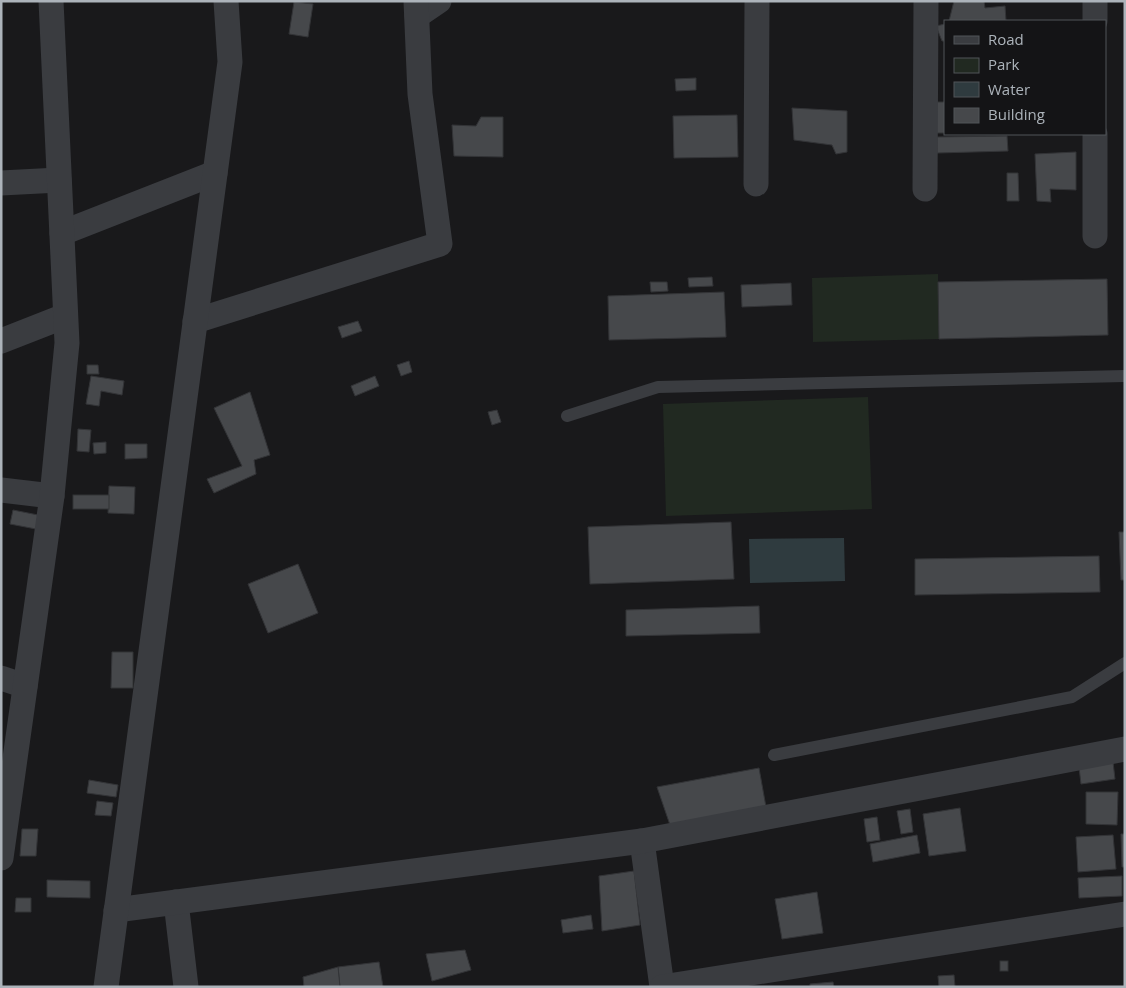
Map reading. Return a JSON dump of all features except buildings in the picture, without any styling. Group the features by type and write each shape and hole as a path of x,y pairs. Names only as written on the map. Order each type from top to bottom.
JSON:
{"street":[{"path":"1,858 52,496 67,343 51,1"},
{"path":"106,987 230,62 226,1"},
{"path":"195,321 440,244 420,94 417,9 439,1"},
{"path":"756,184 757,1"},
{"path":"925,189 926,1"},
{"path":"1095,1 1095,20"},
{"path":"1095,135 1095,236"},
{"path":"62,233 215,173"},
{"path":"1,183 59,180"},
{"path":"1,341 65,316"},
{"path":"1,490 52,496"},
{"path":"1,678 25,686"},
{"path":"116,910 642,841 1125,749"},
{"path":"642,841 662,987 1125,914"},
{"path":"176,902 186,987"}],"lane":[{"path":"567,416 658,387 1125,376"},
{"path":"774,755 1072,697 1125,663"}],"green space":[{"path":"938,274 939,339 813,342 812,278"},
{"path":"868,397 872,509 666,516 663,404"}],"water":[{"path":"844,538 845,581 750,583 749,539"}]}
